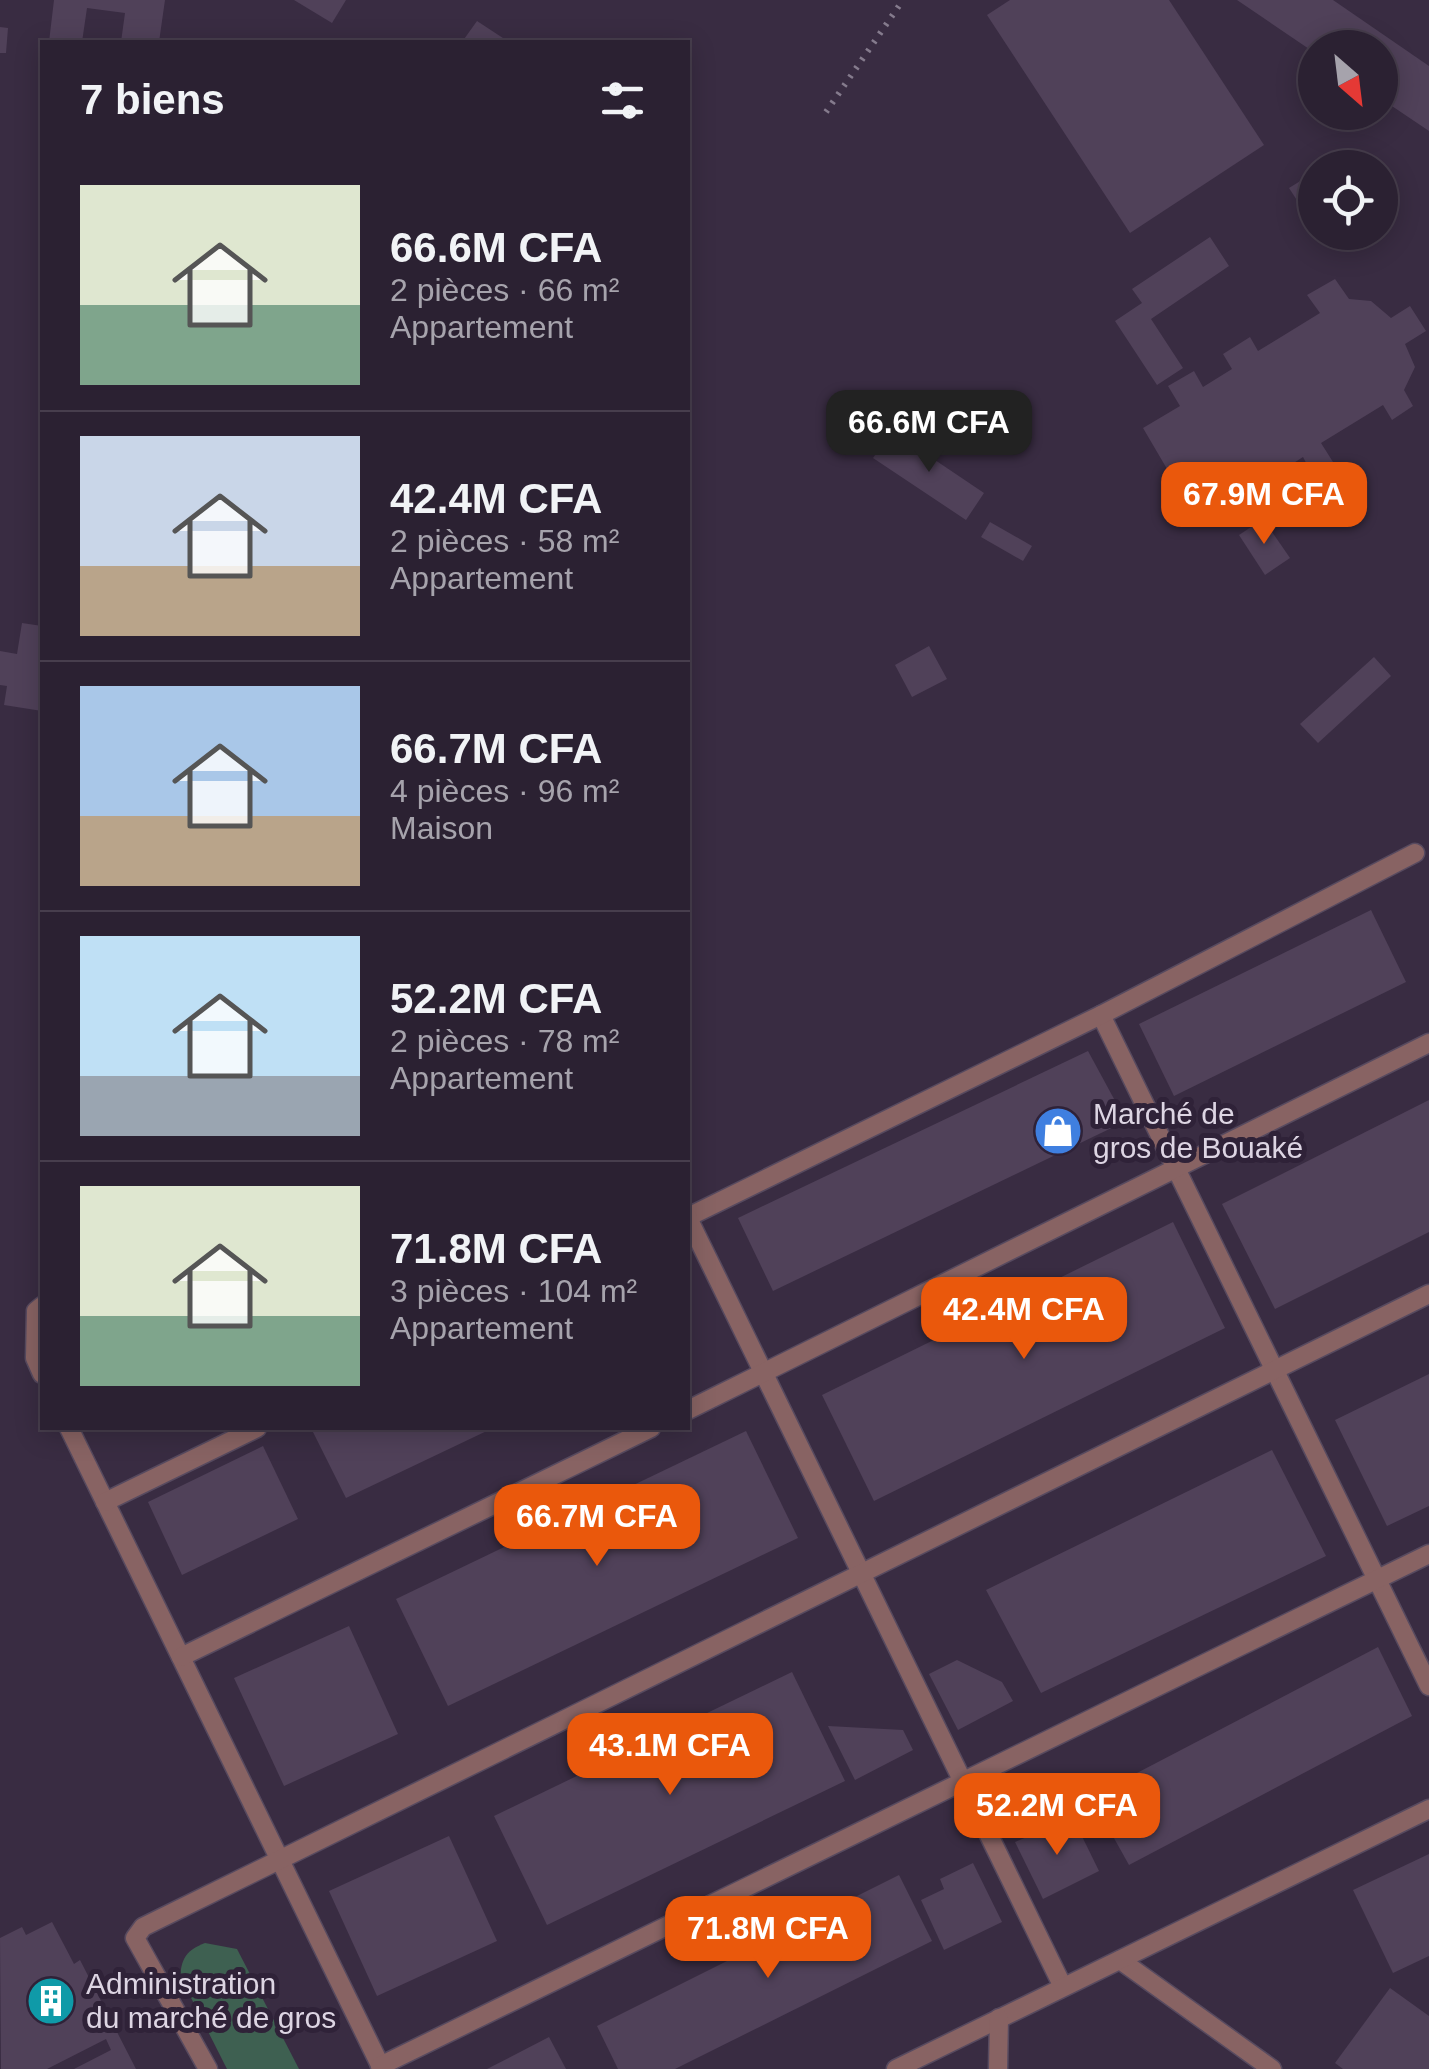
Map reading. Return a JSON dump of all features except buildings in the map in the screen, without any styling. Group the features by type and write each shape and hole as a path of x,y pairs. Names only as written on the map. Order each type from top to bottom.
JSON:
{"lane":[{"path":"690,1216 1101,1015 1415,853"},
{"path":"1101,1015 1429,1686"},
{"path":"690,1409 1429,1043"},
{"path":"690,1221 1064,1987"},
{"path":"208,2069 135,1938 136,1932 279,1858 1429,1294"},
{"path":"40,1308 36,1311 34,1358 40,1370"},
{"path":"69,1430 381,2067 1429,1554"},
{"path":"105,1502 253,1430"},
{"path":"181,1657 647,1430"},
{"path":"896,2069 1429,1809"},
{"path":"1120,1960 1272,2069"},
{"path":"998,2069 999,2018"}],"path":[{"path":"826,112 903,0"}],"green space":[{"path":"205,1943 237,1949 299,2069 227,2069 180,1976 186,1955"}],"place":[{"name":"Marché de gros de Bouaké","path":"1058,1131"},
{"name":"Administration du marché de gros","path":"51,2001"}]}
